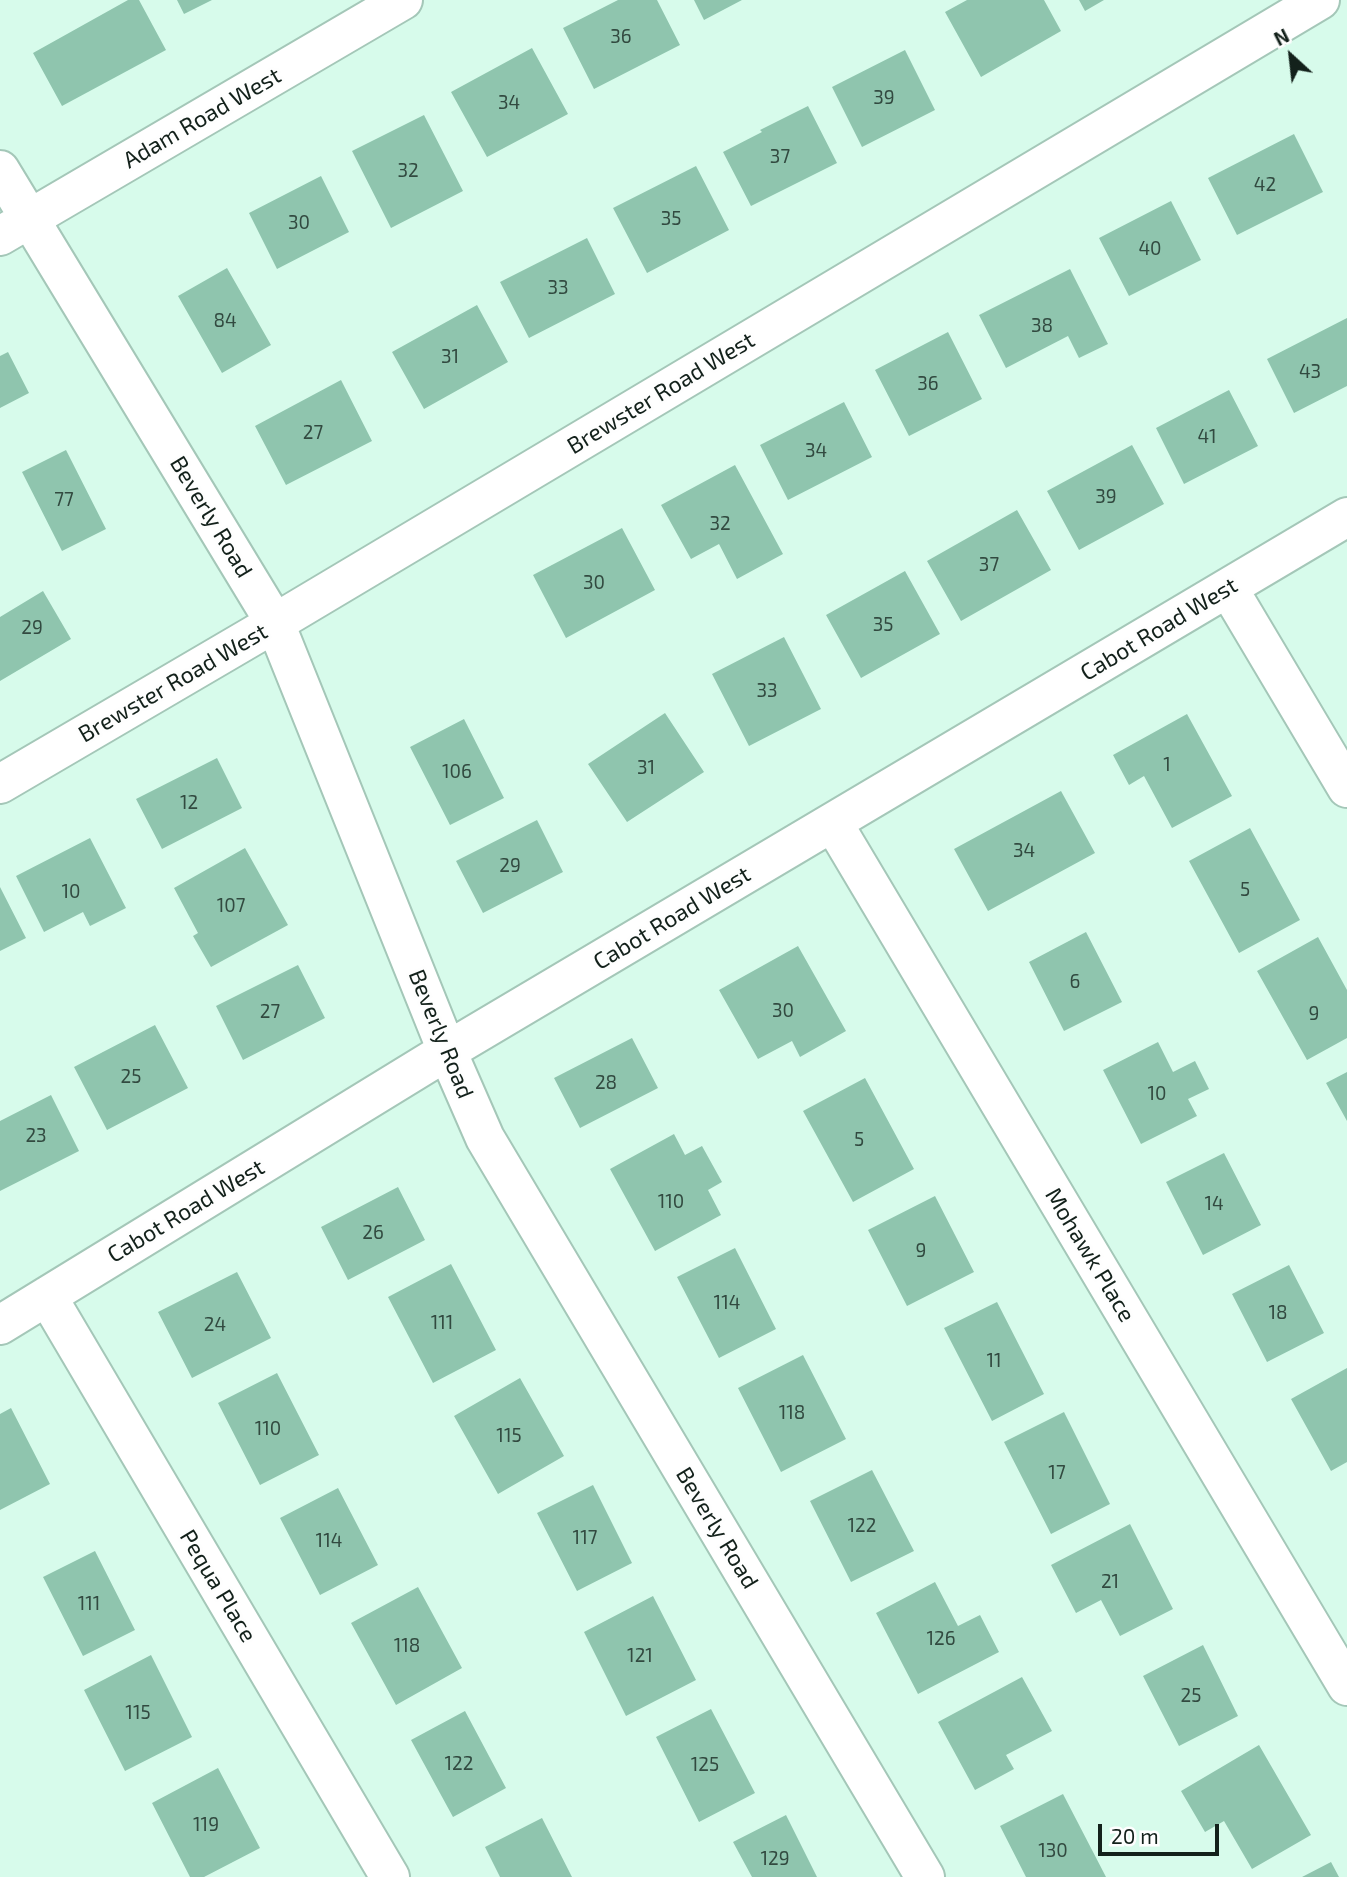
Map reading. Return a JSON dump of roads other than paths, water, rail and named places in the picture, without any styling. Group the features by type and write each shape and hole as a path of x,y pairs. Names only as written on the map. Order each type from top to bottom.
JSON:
{"street":[{"name":"Adam Road West","path":"15,228 403,0"},
{"name":"Brewster Road West","path":"0,784 1320,0"},
{"name":"Beverly Road","path":"0,170 15,228 275,623 447,1051 485,1138 925,1877"},
{"name":"Cabot Road West","path":"0,1325 447,1051 1347,517"},
{"path":"1228,588 1347,788"},
{"name":"Mohawk Place","path":"833,823 1347,1686"},
{"name":"Pequa Place","path":"47,1296 390,1877"}]}
